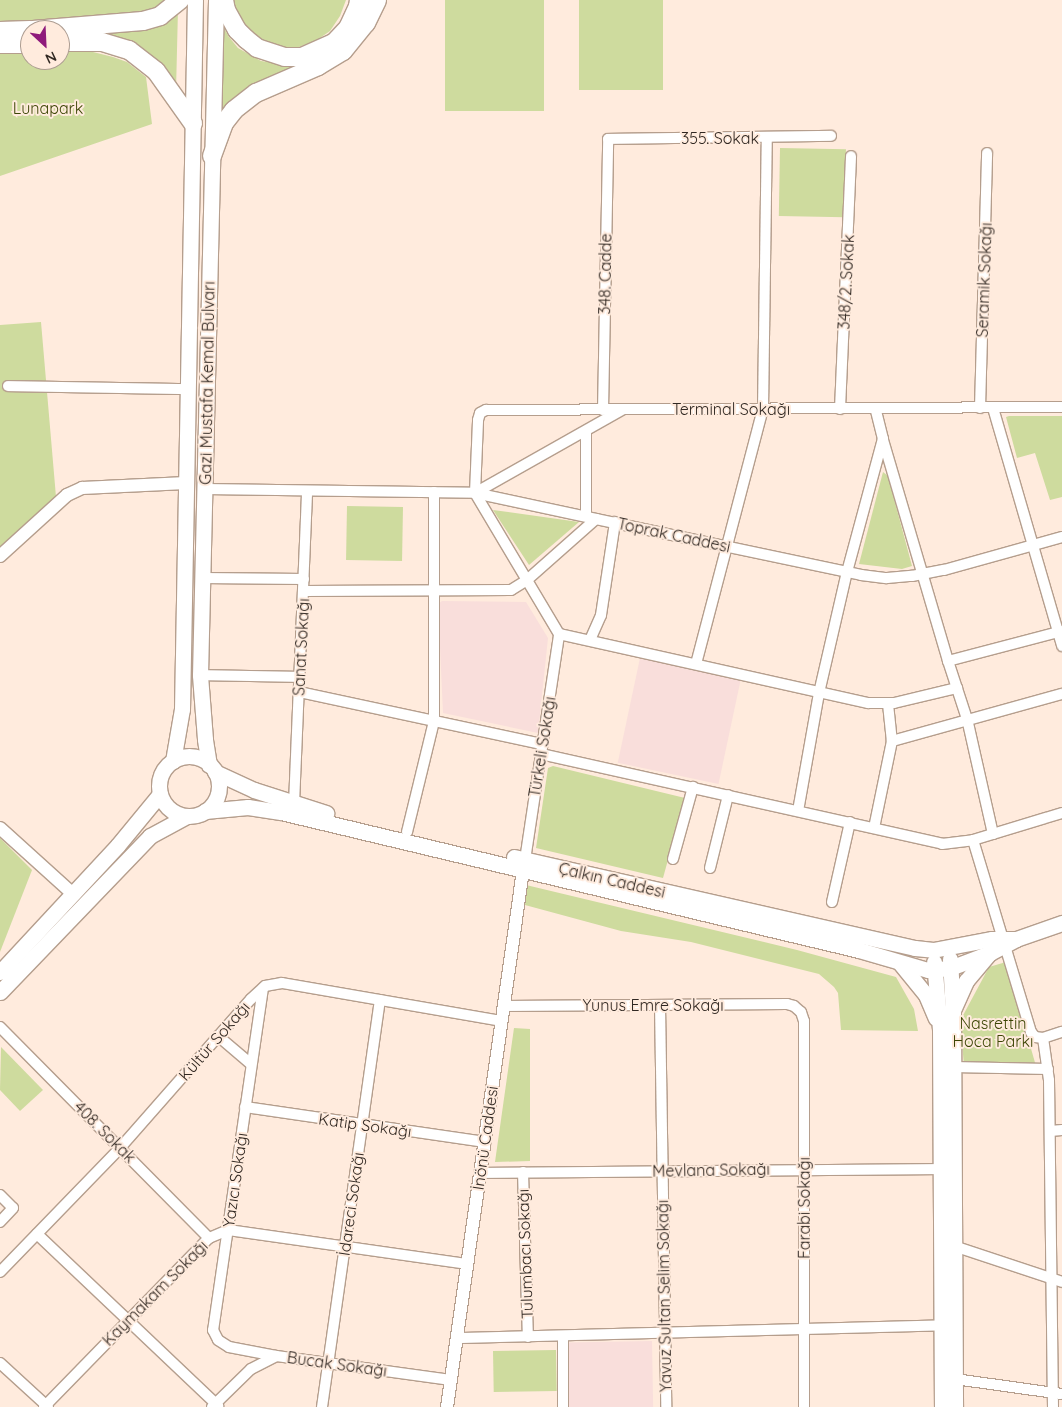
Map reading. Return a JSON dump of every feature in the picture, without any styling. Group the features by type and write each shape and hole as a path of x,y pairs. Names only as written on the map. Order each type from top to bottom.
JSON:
{"highway":[{"path":"70,27 144,21 160,16 180,0"},
{"path":"224,0 237,30 257,48 285,57 302,57 334,43 348,28 358,8 359,0"},
{"path":"212,156 224,123 234,110 256,93 318,66 343,52 366,24 377,0"},
{"path":"0,31 20,30"},
{"path":"70,42 102,42 129,50 156,71 193,123"},
{"path":"0,44 20,44"}],"main road":[{"name":"Gazi Mustafa Kemal Bulvarı","path":"173,761 182,709 195,0"},
{"name":"Gazi Mustafa Kemal Bulvarı","path":"212,768 205,739 200,675 216,0"},
{"path":"0,992 150,836 187,816 205,811 216,797 218,780 212,768 193,757 173,761 160,776 160,794 170,809 187,816"},
{"name":"Çalkın Caddesi","path":"212,768 254,790 294,804 407,832 524,865 859,950 900,963 935,970 950,968 990,953 1008,941"},
{"path":"0,972 118,845 160,794"},
{"name":"Çalkın Caddesi","path":"205,811 248,807 282,812 884,942 932,950 1008,941 1062,923"},
{"path":"949,948 953,1068 955,1407"},
{"path":"932,950 940,1029 942,1407"},
{"name":"Çalkın Caddesi","path":"952,1012 966,981 990,953"},
{"path":"900,963 926,994 940,1029"}],"street":[{"name":"355. Sokak","path":"608,139 831,136"},
{"path":"696,664 763,409 767,138"},
{"name":"348. Cadde","path":"603,410 608,139"},
{"name":"Seramik Sokağı","path":"980,408 987,153"},
{"name":"348/2. Sokak","path":"840,408 851,156"},
{"path":"8,386 188,389"},
{"name":"Terminal Sokağı","path":"475,493 478,420 480,413 486,410 1062,407"},
{"path":"875,408 921,574 967,719 993,834"},
{"path":"993,408 1060,632 1062,646"},
{"path":"475,493 624,410"},
{"path":"204,489 475,493 591,517 586,431"},
{"path":"798,811 819,693 883,439"},
{"path":"0,556 67,495 82,488 109,485 186,483"},
{"name":"Sanat Sokağı","path":"294,804 307,490"},
{"path":"407,832 434,721 434,492"},
{"path":"475,493 559,634 868,703 888,704 956,688"},
{"name":"Toprak Caddesi","path":"304,591 503,592 511,590 527,580 591,517 848,572 887,578 921,574 1062,537"},
{"path":"590,640 601,615 615,522"},
{"path":"202,578 304,579"},
{"path":"948,661 1060,632"},
{"name":"Türkeli Sokağı","path":"524,865 559,634"},
{"path":"200,675 300,677"},
{"path":"299,692 434,721 728,796 942,844 973,840 1062,813"},
{"path":"892,741 1062,694"},
{"path":"874,828 892,741 888,704"},
{"path":"673,859 692,787"},
{"path":"710,868 728,796"},
{"path":"832,902 850,822"},
{"path":"0,828 73,894"},
{"path":"973,840 1008,941 1031,1032 1039,1037 1048,1069 1051,1278 1057,1393 1053,1407"},
{"name":"İnönü Caddesi","path":"448,1407 524,865"},
{"name":"Kültür Sokağı","path":"0,1272 120,1148 218,1036 263,988 282,983 502,1021"},
{"name":"Yazıcı Sokağı","path":"263,988 214,1333 220,1342 229,1347 276,1356"},
{"name":"İdareci Sokağı","path":"322,1407 380,1000"},
{"name":"Yunus Emre Sokağı","path":"504,1006 787,1004 800,1011"},
{"name":"Yavuz Sultan Selim Sokağı","path":"660,1005 666,1407"},
{"name":"Farabi Sokağı","path":"800,1011 804,1021 804,1407"},
{"name":"408. Sokak","path":"0,1026 209,1238"},
{"path":"1039,1037 1062,1032"},
{"path":"218,1036 252,1064"},
{"path":"953,1068 1048,1069"},
{"name":"Katip Sokağı","path":"245,1107 485,1142"},
{"path":"1050,1131 1062,1130"},
{"name":"Mevlana Sokağı","path":"480,1173 941,1169"},
{"name":"Tulumbacı Sokağı","path":"523,1172 528,1337"},
{"path":"0,1195 13,1208 0,1222"},
{"path":"228,1230 468,1264"},
{"name":"Kaymakam Sokağı","path":"46,1406 209,1238 228,1230"},
{"path":"37,1234 215,1406"},
{"path":"1051,1244 1062,1244"},
{"path":"954,1246 1062,1282"},
{"path":"457,1338 941,1326"},
{"path":"563,1336 563,1407"},
{"name":"Bucak Sokağı","path":"215,1406 251,1369 276,1356 451,1380"},
{"path":"0,1363 46,1406"},
{"path":"955,1379 1057,1393"}],"shaded area":[{"path":"442,601 526,602 548,638 538,733 443,713 438,604"},
{"path":"640,658 741,679 719,784 618,763"},
{"path":"652,1341 653,1407 568,1407 567,1342"}],"green space":[{"path":"0,0 169,0 162,6 148,12 55,20 20,20 20,23 0,24"},
{"path":"227,0 346,0 340,16 330,31 317,40 291,50 251,39"},
{"path":"445,0 544,0 544,111 445,111"},
{"path":"579,0 663,0 663,90 579,90"},
{"path":"178,9 176,91 164,75 83,34"},
{"path":"219,19 238,48 261,61 275,63 317,56 244,91 230,102 217,119"},
{"name":"Lunapark","path":"70,50 93,52 113,57 127,62 146,77 152,124 0,176 0,54 20,53 20,70 70,70"},
{"path":"780,148 846,149 845,217 779,216"},
{"path":"41,322 56,497 0,552 0,325"},
{"path":"1062,416 1062,497 1050,500 1035,453 1017,458 1006,417"},
{"path":"883,472 888,476 912,566 902,569 859,564"},
{"path":"347,506 403,507 402,561 346,560"},
{"path":"493,510 579,522 529,565"},
{"path":"553,766 685,798 663,878 536,848 548,768"},
{"path":"0,838 32,870 0,952"},
{"path":"526,885 797,950 896,977 914,1009 918,1031 841,1030 838,993 819,974 691,942 621,931 525,905"},
{"name":"Nasrettin Hoca Parkı","path":"1006,962 1036,1066 964,1065 960,1021 989,967"},
{"path":"514,1028 530,1029 530,1161 495,1162"},
{"path":"1,1047 43,1090 20,1111 0,1090"},
{"path":"556,1350 557,1391 494,1392 493,1351"}]}
